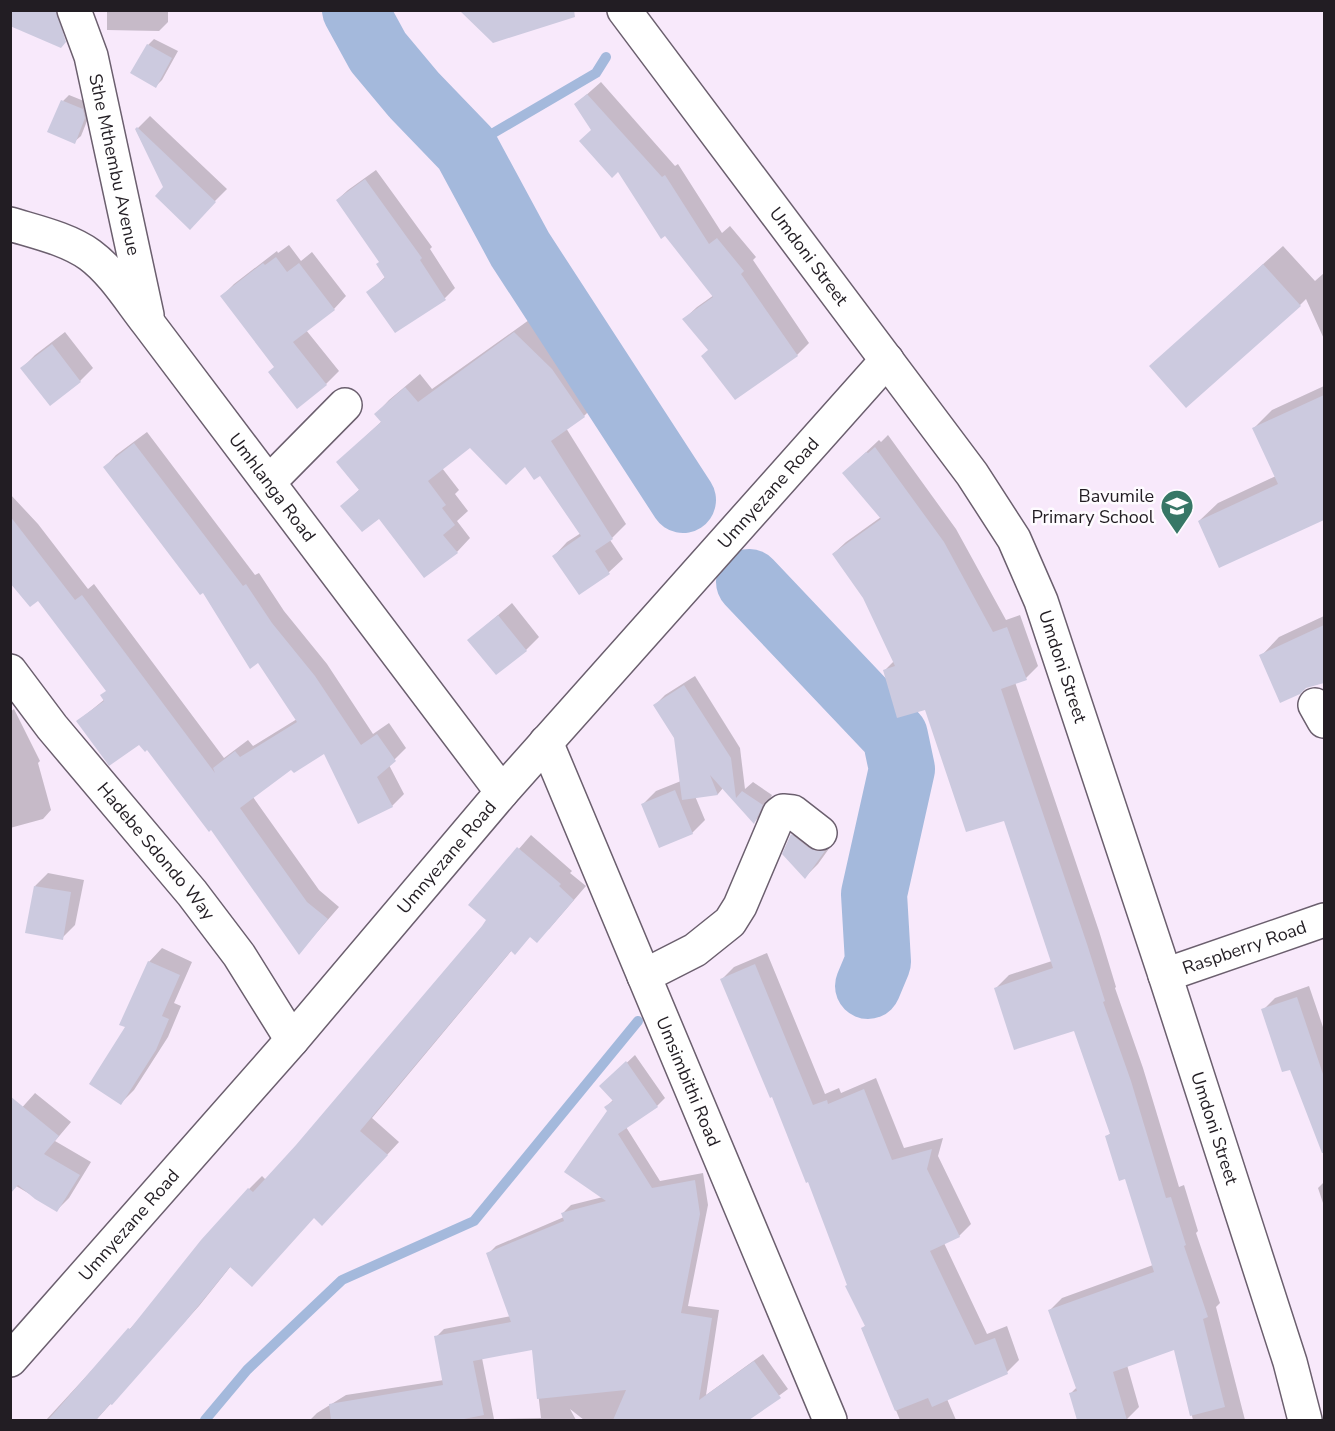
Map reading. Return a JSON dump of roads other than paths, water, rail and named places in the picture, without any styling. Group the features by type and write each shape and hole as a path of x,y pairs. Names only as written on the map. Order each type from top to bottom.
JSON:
{"street":[{"name":"Sthe Mthembu Avenue","path":"74,10 91,56 148,322"},
{"name":"Umdoni Street","path":"624,10 972,474 1014,539 1041,601 1165,975 1290,1362 1299,1417"},
{"name":"Umhlanga Road","path":"10,224 62,241 89,254 107,270 502,792"},
{"name":"Umnyezane Road","path":"10,1360 292,1040 502,792 887,360"},
{"path":"269,482 345,405"},
{"name":"Hadebe Sdondo Way","path":"10,671 52,727 192,893 239,955 292,1040"},
{"name":"Umsimbithi Road","path":"546,742 830,1420"},
{"path":"644,976 695,950 730,922 740,906 779,814 783,811 793,812 820,833"},
{"name":"Raspberry Road","path":"1165,975 1324,920"}],"waterway":[{"path":"355,10 378,52 414,95 466,149 520,249 683,500"},
{"path":"466,149 596,73 606,57"},
{"path":"749,582 895,736 902,769 874,894 878,962 868,986"},
{"path":"205,1420 247,1370 342,1280 474,1221 638,1021"}],"place":[{"name":"Bavumile Primary School","path":"1177,535"}]}
